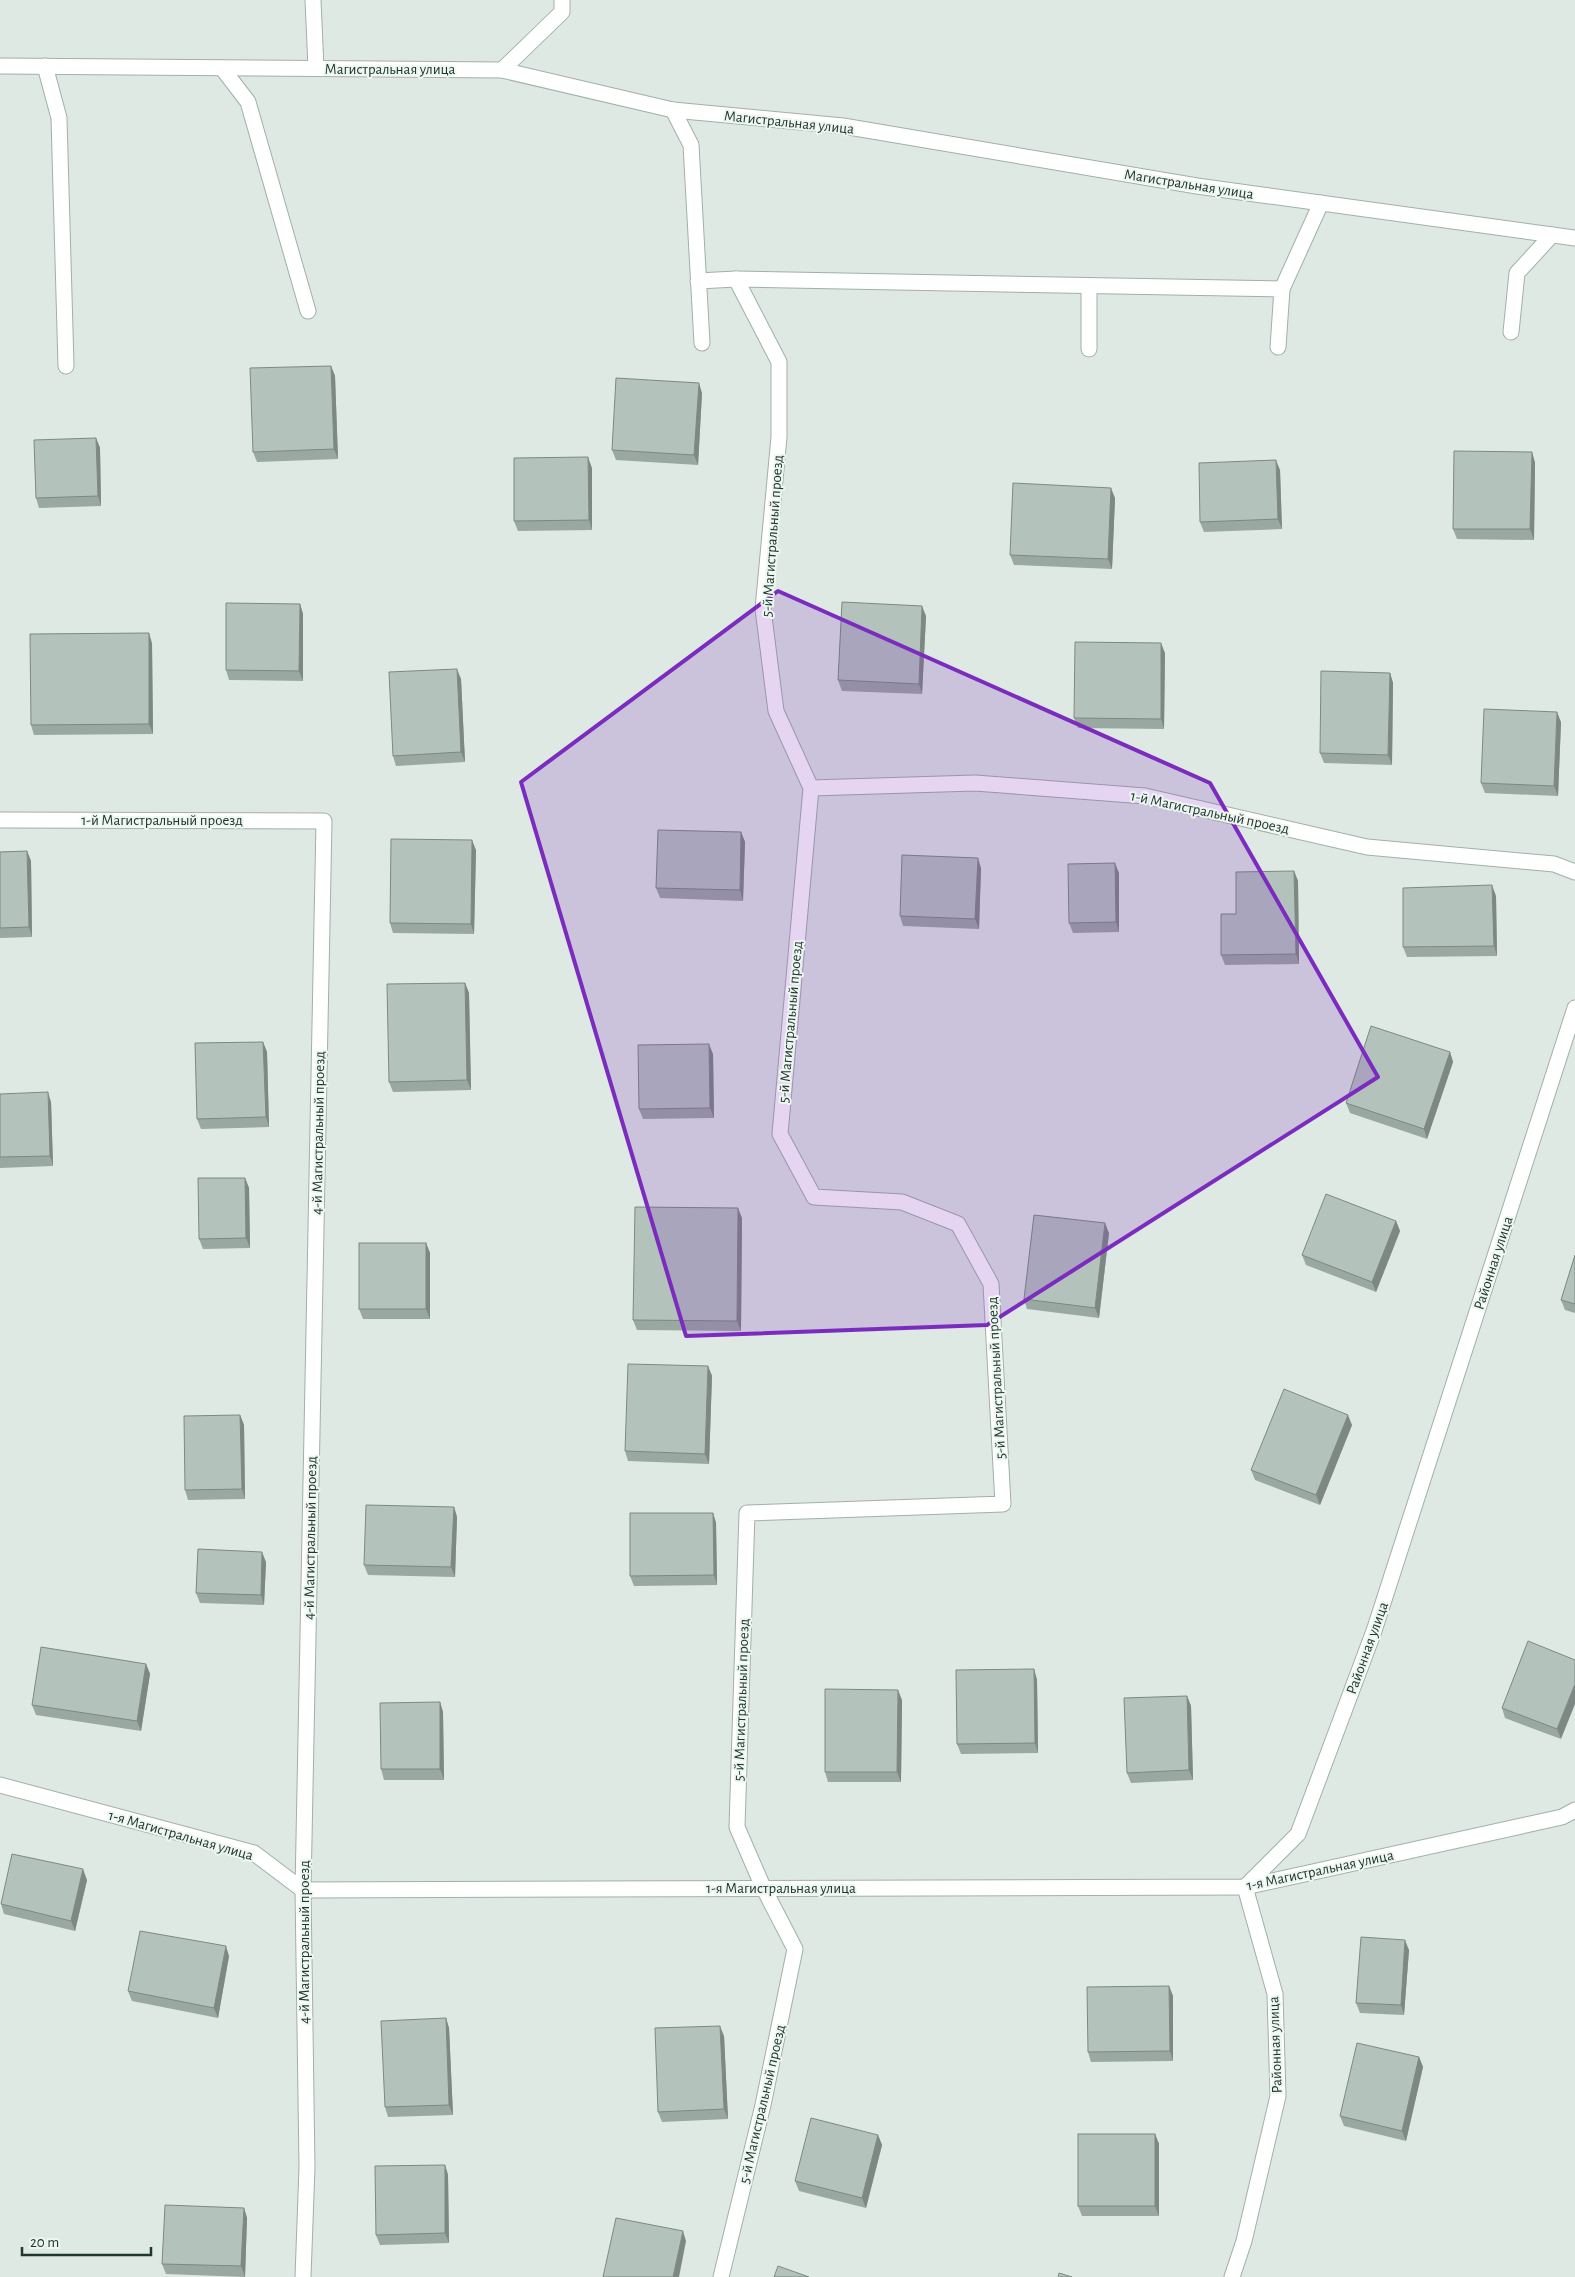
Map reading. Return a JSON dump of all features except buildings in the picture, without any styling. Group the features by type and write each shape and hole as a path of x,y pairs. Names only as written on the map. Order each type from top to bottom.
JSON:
{"street":[{"path":"313,0 316,68"},
{"path":"502,70 562,12 562,0"},
{"name":"Магистральная улица","path":"0,66 502,70 673,110 843,126 1198,186 1575,238"},
{"path":"45,66 59,118 66,366"},
{"path":"222,68 248,102 308,311"},
{"path":"673,110 691,145 702,343"},
{"path":"1278,348 1282,289 1321,203"},
{"path":"1511,332 1517,273 1552,234"},
{"path":"698,280 736,279 1282,289"},
{"name":"5-й Магистральный проезд","path":"721,2277 764,2105 794,1949 763,1887 737,1827 747,1513 1003,1504 991,1284 958,1224 902,1202 814,1197 780,1134 810,788 776,711 764,608 780,437 780,362 736,279"},
{"path":"1089,286 1089,349"},
{"name":"1-й Магистральный проезд","path":"810,788 975,783 1145,796 1367,847 1554,864 1575,872"},
{"name":"1-й Магистральный проезд","path":"0,820 324,821"},
{"name":"4-й Магистральный проезд","path":"302,2277 307,2166 303,1890 324,821"},
{"name":"Районная улица","path":"1232,2277 1244,2241 1278,2096 1275,1994 1245,1887 1298,1834 1374,1631 1575,1008"},
{"name":"1-я Магистральная улица","path":"0,1785 254,1853 303,1890 763,1887 1245,1887 1562,1817 1575,1810"}],"highlighted area":[{"path":"778,591 1210,783 1378,1077 987,1325 686,1336 521,782"}]}
